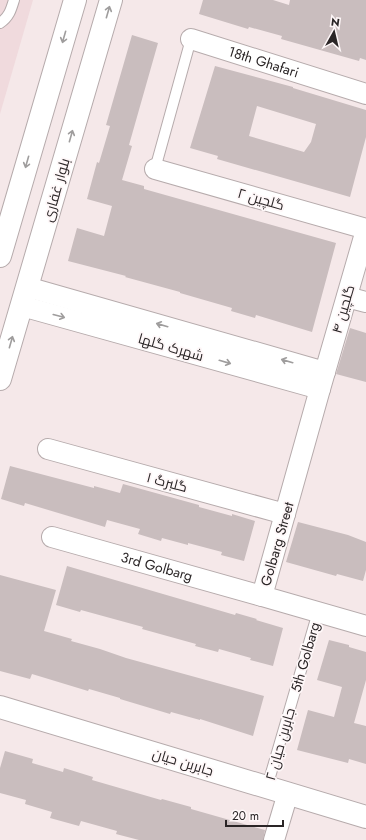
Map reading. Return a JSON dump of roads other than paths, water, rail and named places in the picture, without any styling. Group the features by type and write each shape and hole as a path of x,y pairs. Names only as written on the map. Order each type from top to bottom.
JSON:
{"main road":[{"path":"0,256 74,0"},
{"name":"بلوار غفاری","path":"0,379 111,0"},
{"name":"جابربن حیان","path":"0,707 366,817"}],"street":[{"name":"18th Ghafari","path":"192,40 366,94"},
{"name":"گلچین ۲","path":"155,169 366,230"},
{"name":"گلچین ۴","path":"322,380 366,230"},
{"name":"شهرک گلها","path":"24,296 322,380"},
{"path":"346,297 366,302"},
{"name":"Golbarg Street","path":"322,380 262,596 366,624"},
{"name":"گلبرگ ۱","path":"48,449 285,514"},
{"name":"3rd Golbarg","path":"52,537 262,596"},
{"path":"274,840 288,793"}],"lane":[{"path":"0,23 5,20 11,12 14,0"},
{"path":"155,169 192,40"},
{"name":"5th Golbarg","path":"292,702 318,612"},
{"name":"جابربن حیان ۲","path":"267,787 292,702"}]}
